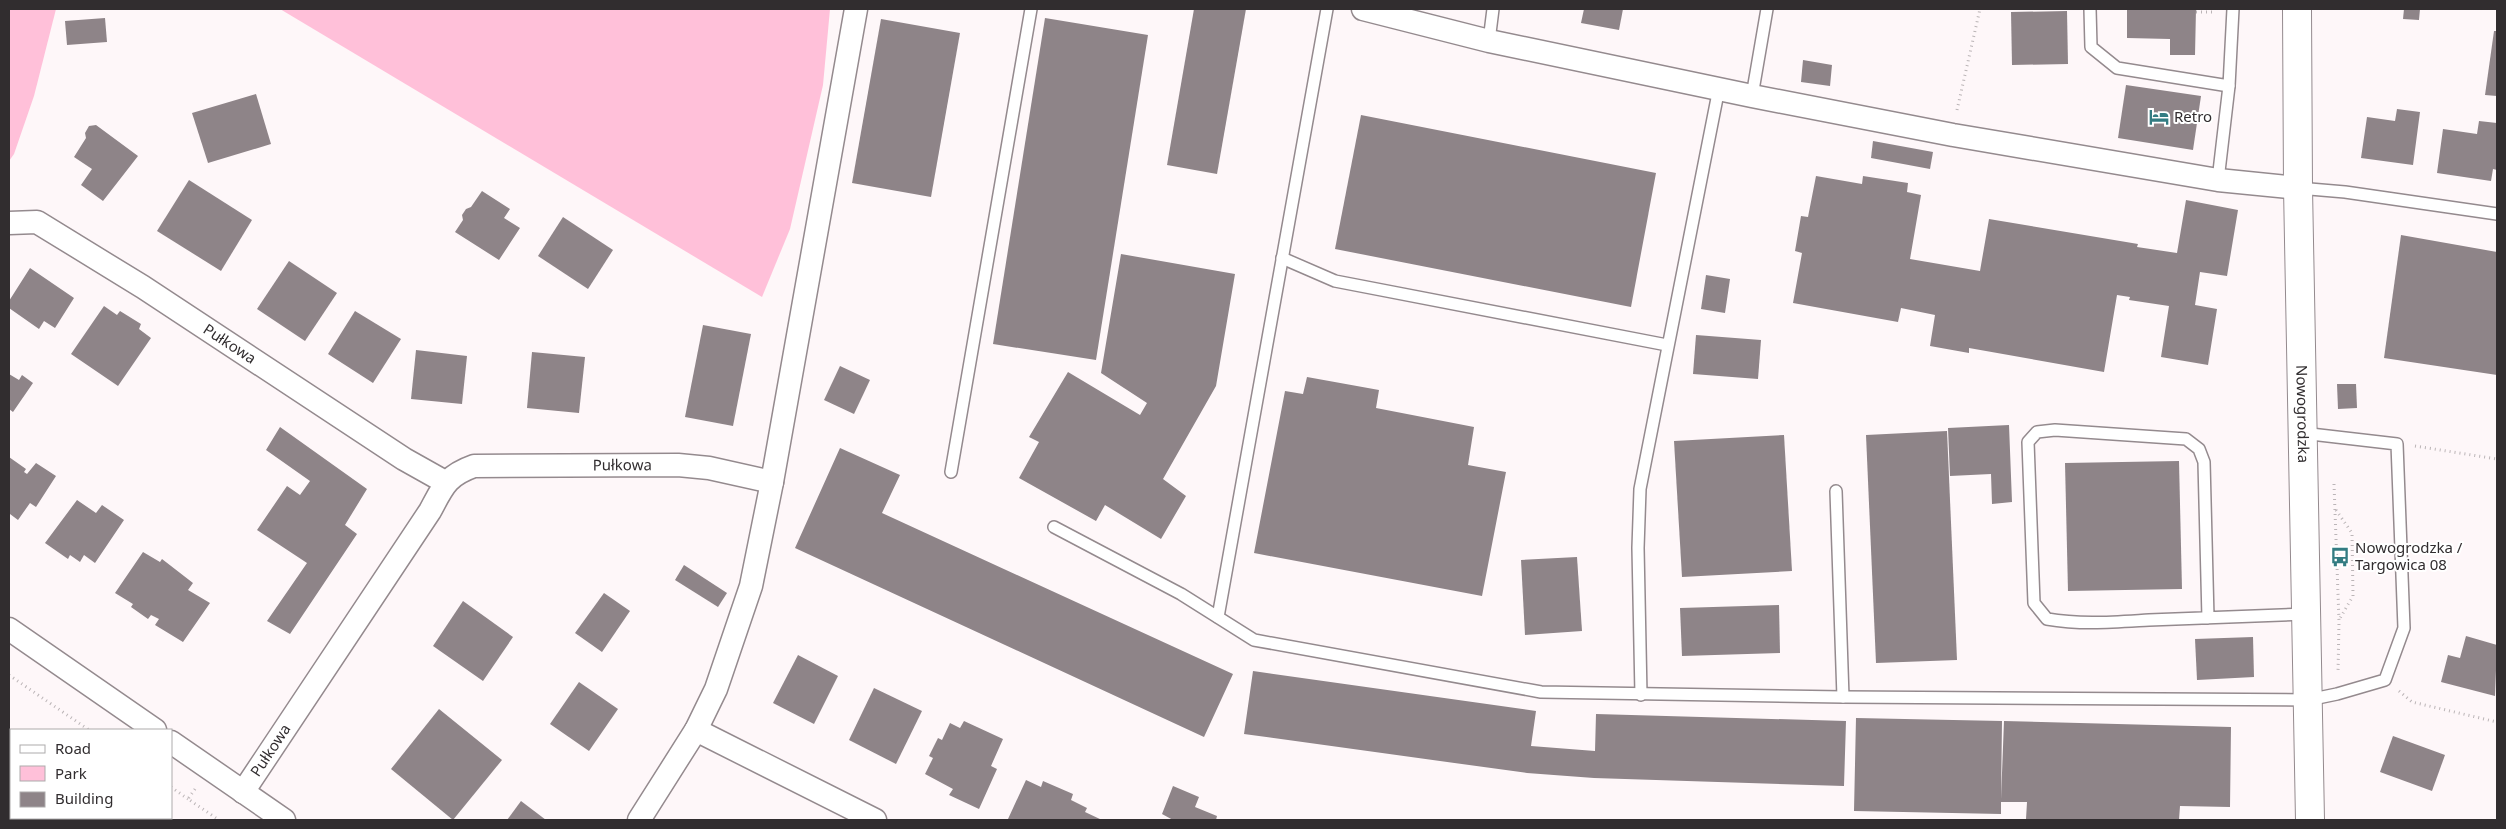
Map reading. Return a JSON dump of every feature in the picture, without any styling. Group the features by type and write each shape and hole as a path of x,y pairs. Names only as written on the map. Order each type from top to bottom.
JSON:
{"main road":[{"name":"Nowogrodzka","path":"2297,9 2298,188 2310,820"}],"street":[{"path":"639,820 696,730 724,670 751,586 772,482 856,9"},
{"path":"1363,9 1489,41 1752,96 1954,135 2218,180 2298,188"},
{"name":"Pułkowa","path":"9,223 37,222 142,287 404,460 445,482"},
{"name":"Pułkowa","path":"243,792 430,511 445,482 458,472 474,466 644,465 709,468 772,482"},
{"path":"9,629 154,729"},
{"path":"696,730 875,820"},
{"path":"172,743 284,820"}],"lane":[{"path":"951,472 1031,9"},
{"path":"1218,617 1327,9"},
{"path":"1489,41 1493,9"},
{"path":"1752,96 1767,9"},
{"path":"2090,9 2091,47 2117,68 2229,86"},
{"path":"2218,180 2229,86 2233,9"},
{"path":"1641,694 1638,548 1640,489 1719,88"},
{"path":"2298,188 2345,192 2497,214"},
{"path":"1282,258 1335,281 1667,345"},
{"path":"2208,618 2204,462 2199,449 2186,439 2055,430 2036,432 2028,442 2034,603 2047,619 2070,623 2208,618 2306,614"},
{"path":"1054,527 1181,594 1254,640 1541,692 1843,697 2308,700 2385,680 2404,628 2397,444 2302,433"},
{"path":"1836,491 1843,697"}],"path":[{"path":"1954,135 1958,105 1980,9"},
{"path":"2397,444 2497,459"},
{"path":"2335,510 2352,533 2353,596 2339,621 2335,510"},
{"path":"9,675 88,729"},
{"path":"2385,680 2412,702 2497,722"},
{"path":"172,788 188,799"}],"green space":[{"path":"9,9 56,9 34,96 14,154 9,161"},
{"path":"280,9 830,9 823,85 790,229 762,297"}],"building":[{"path":"1194,9 1246,9 1217,174 1167,165"},
{"path":"1584,9 1623,9 1619,30 1581,23"},
{"path":"2127,9 2196,9 2195,55 2170,55 2170,39 2127,38"},
{"path":"2404,9 2420,9 2419,20 2403,19"},
{"path":"2067,11 2068,64 2012,65 2011,12"},
{"path":"105,18 107,42 67,45 65,21"},
{"path":"1045,18 1148,35 1096,360 993,344"},
{"path":"881,19 960,33 931,197 852,183"},
{"path":"2494,31 2497,31 2497,96 2485,95"},
{"path":"1803,60 1832,65 1830,86 1801,82"},
{"name":"Retro","path":"2126,85 2201,96 2193,150 2118,138"},
{"path":"256,94 271,144 208,163 192,113"},
{"path":"2397,109 2420,112 2413,165 2361,158 2367,117 2395,121"},
{"path":"1361,115 1656,173 1631,307 1335,249"},
{"path":"2479,121 2497,123 2497,170 2493,169 2491,181 2437,173 2443,129 2477,134"},
{"path":"96,125 138,156 103,201 81,185 92,169 74,157 86,138 85,133 89,126"},
{"path":"1873,141 1933,152 1930,169 1871,158"},
{"path":"1816,176 1862,184 1863,176 1908,183 1907,192 1921,195 1910,259 1980,271 1989,219 2138,244 2137,247 2177,253 2186,200 2238,210 2227,276 2200,272 2195,305 2217,309 2208,365 2161,357 2169,306 2129,300 2130,297 2117,295 2104,372 1969,348 1969,353 1930,346 1935,315 1901,308 1898,322 1793,303 1802,253 1795,251 1801,216 1808,217"},
{"path":"189,180 252,220 221,271 157,231"},
{"path":"482,191 510,209 504,218 520,228 499,260 455,232 463,220 462,215 466,209 471,207"},
{"path":"563,217 613,250 588,289 538,256"},
{"path":"2401,235 2497,252 2497,375 2384,358"},
{"path":"1121,254 1235,274 1216,386 1163,479 1186,496 1161,539 1105,505 1096,521 1019,478 1039,442 1029,437 1068,372 1140,415 1147,403 1101,373"},
{"path":"289,261 337,293 305,341 257,309"},
{"path":"30,268 74,298 55,328 44,321 39,329 9,308 9,301"},
{"path":"1706,275 1730,279 1725,313 1701,309"},
{"path":"104,306 117,315 120,311 141,324 139,329 151,338 118,386 71,354"},
{"path":"355,311 401,339 373,383 328,354"},
{"path":"703,325 751,334 733,426 685,417"},
{"path":"1696,335 1761,340 1758,379 1693,374"},
{"path":"416,350 467,356 462,404 411,399"},
{"path":"532,352 585,357 579,413 527,408"},
{"path":"840,366 870,380 854,414 824,400"},
{"path":"9,374 19,380 22,375 33,383 13,412 9,409"},
{"path":"1307,377 1379,390 1376,408 1474,427 1468,465 1506,472 1482,596 1254,553 1285,391 1303,394"},
{"path":"2337,384 2356,384 2357,408 2338,409"},
{"path":"2009,425 2012,502 1992,504 1991,474 1950,476 1948,428"},
{"path":"280,427 367,489 345,525 357,534 290,634 267,621 307,563 257,530 287,486 300,495 310,481 266,450"},
{"path":"1947,431 1957,660 1876,663 1866,435"},
{"path":"1784,435 1792,571 1682,577 1674,441"},
{"path":"840,448 900,475 882,513 1233,674 1204,737 795,548"},
{"path":"9,457 26,469 24,472 27,474 36,463 56,476 36,507 30,503 18,520 10,514 9,516"},
{"path":"2179,461 2182,589 2068,591 2065,463"},
{"path":"77,500 96,513 102,505 124,520 95,563 84,555 80,562 70,555 68,559 45,543"},
{"path":"143,552 160,562 162,559 193,583 188,590 210,603 183,642 155,625 159,619 151,615 148,619 131,607 133,604 115,593"},
{"path":"1577,557 1582,631 1525,635 1521,560"},
{"path":"684,565 727,593 718,607 675,580"},
{"path":"604,593 630,611 602,652 575,633"},
{"path":"463,601 513,637 483,681 433,646"},
{"path":"1779,605 1780,653 1682,656 1680,608"},
{"path":"2466,636 2497,645 2495,696 2441,682 2448,655 2460,658"},
{"path":"2253,637 2254,677 2197,680 2195,639"},
{"path":"798,655 838,676 814,724 773,703"},
{"path":"1253,671 1536,711 1531,746 1595,751 1596,714 1846,721 1844,786 1594,778 1527,773 1244,734"},
{"path":"579,682 618,709 589,751 550,724"},
{"path":"874,688 922,711 896,764 849,740"},
{"path":"439,709 502,760 453,820 391,769"},
{"path":"1856,718 2002,721 2001,799 2004,721 2231,727 2230,807 2180,806 2179,820 2026,819 2027,802 2001,802 2001,814 1854,811"},
{"path":"964,721 1003,739 991,766 997,769 979,809 949,795 953,789 925,774 933,758 929,756 938,738 942,740 950,723 960,728"},
{"path":"2393,736 2445,755 2432,791 2380,772"},
{"path":"1026,780 1041,787 1043,781 1073,794 1071,800 1087,808 1085,812 1102,820 1008,819"},
{"path":"1173,786 1199,797 1195,807 1217,816 1216,820 1173,820 1162,814"},
{"path":"521,801 546,820 507,820"},
{"path":"152,819 154,820 93,820"}],"place":[{"name":"Retro","path":"2159,117"},
{"name":"Nowogrodzka / Targowica 08","path":"2340,557"}]}
